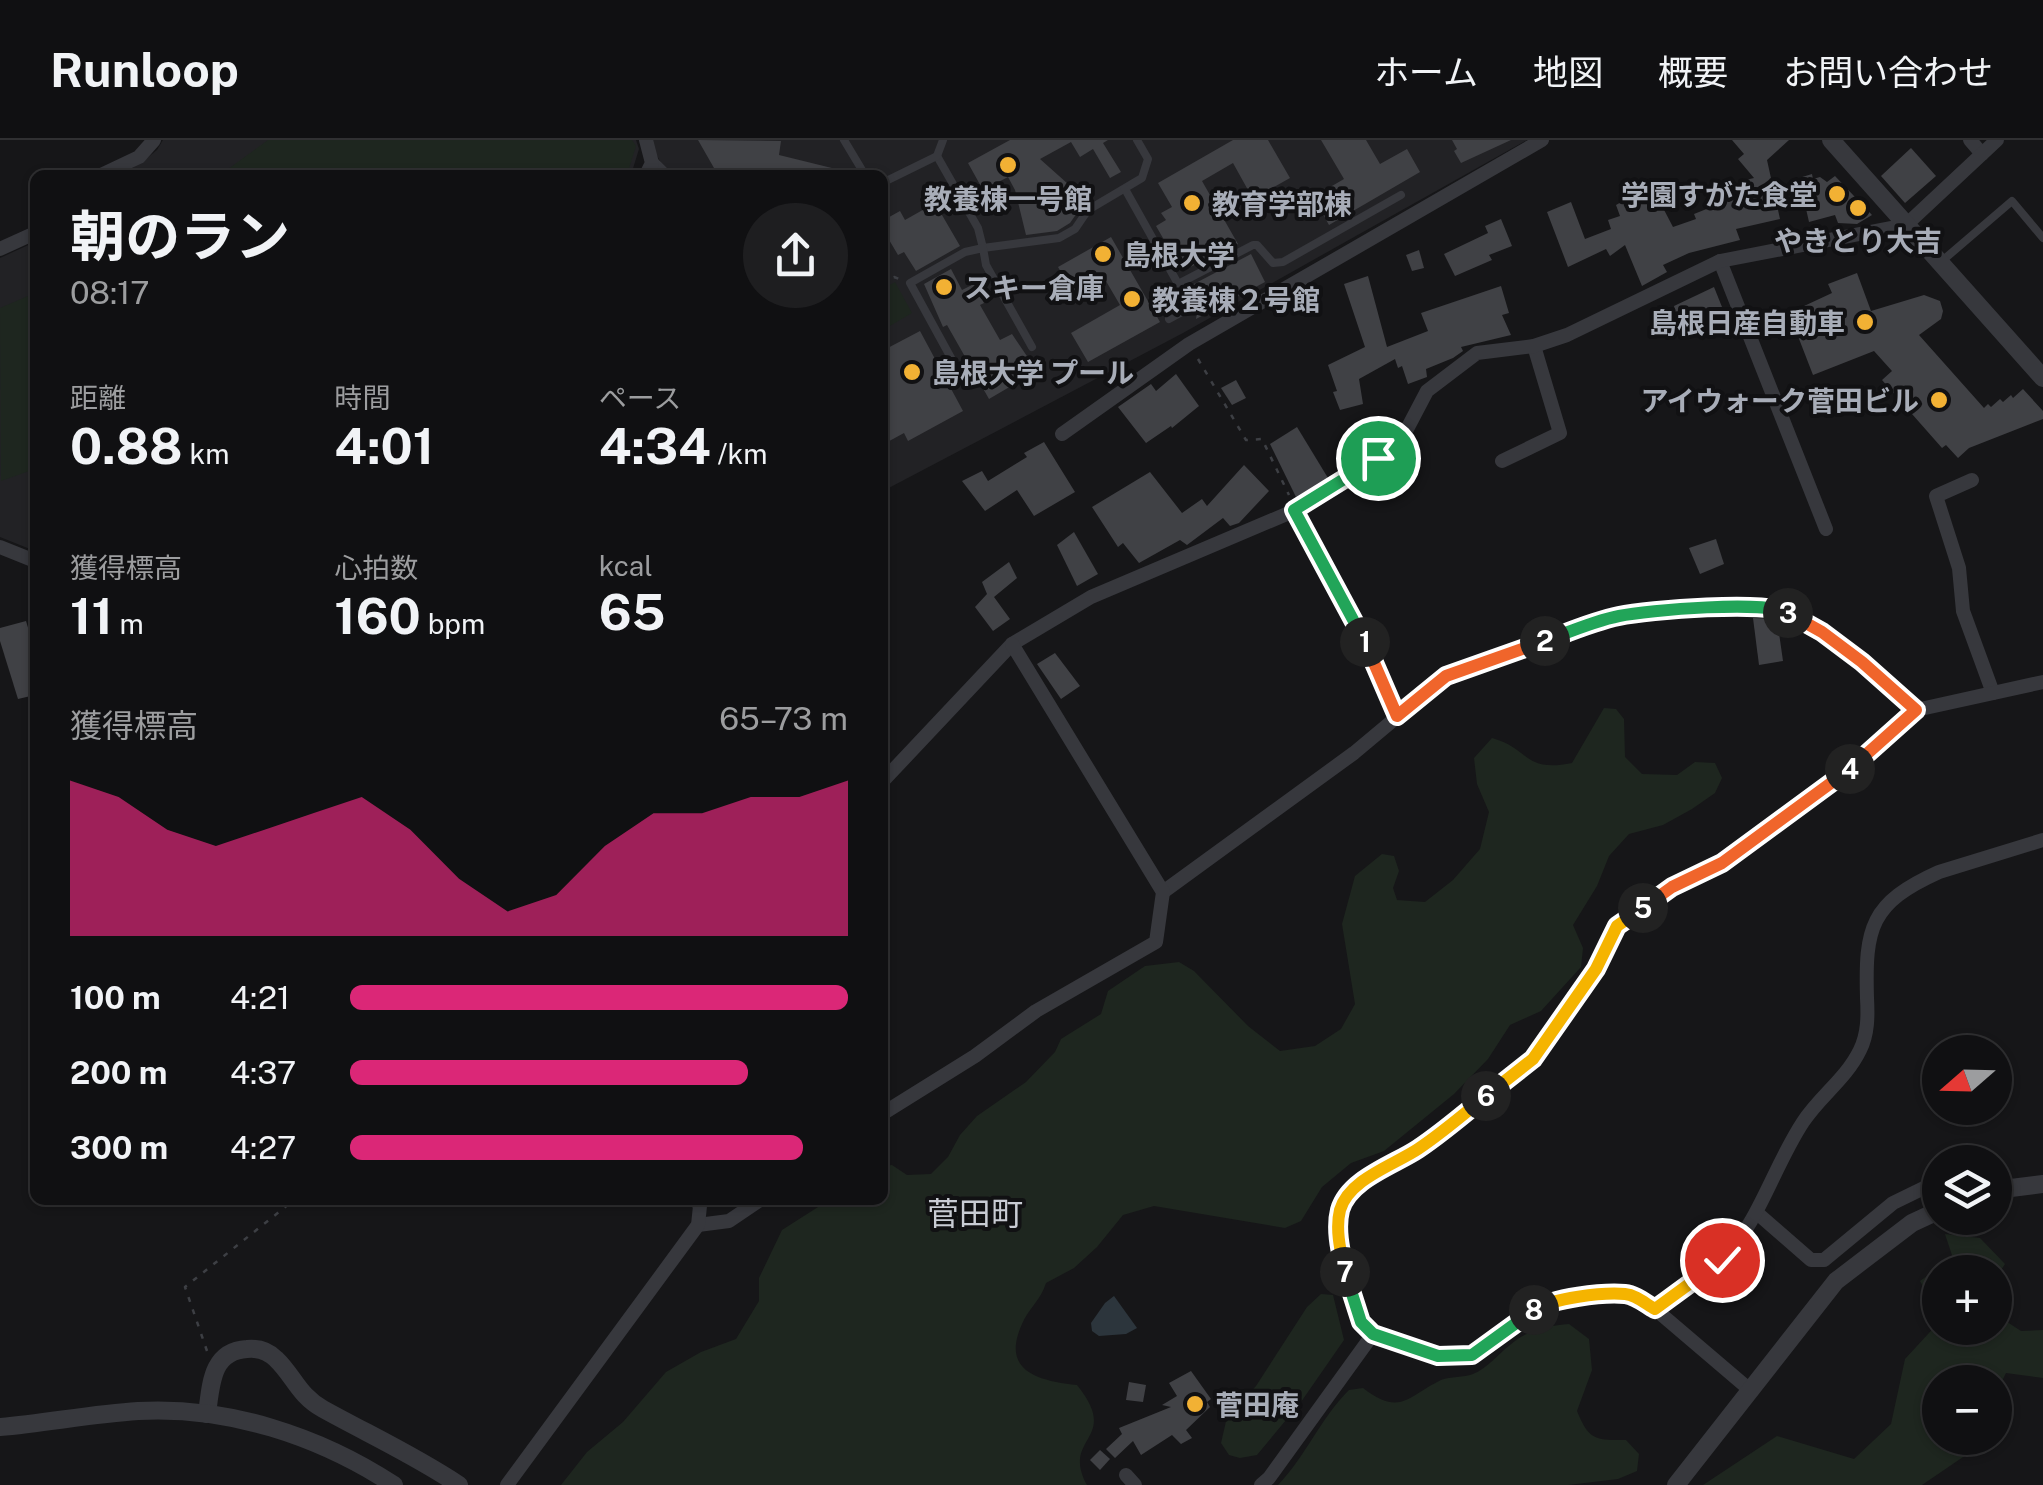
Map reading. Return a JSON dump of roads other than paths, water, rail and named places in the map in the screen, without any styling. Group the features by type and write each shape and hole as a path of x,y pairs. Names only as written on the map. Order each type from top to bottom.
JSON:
{"street":[{"path":"111,170 138,156 154,140"},
{"path":"646,140 649,169"},
{"path":"1062,434 1189,344 1542,140"},
{"path":"1832,140 2043,378"},
{"path":"1970,140 1982,154"},
{"path":"888,776 1012,644 1091,597 1294,510 1378,458 1406,431 1427,391 1477,353 1534,346 1567,335 1720,261 1906,225 1997,140"},
{"path":"0,249 30,234"},
{"path":"1720,261 1826,529"},
{"path":"1502,461 1560,434 1534,346"},
{"path":"1972,480 1936,496 1959,568 1963,611 1994,693"},
{"path":"1294,510 1360,627 1397,716"},
{"path":"0,547 30,559"},
{"path":"1163,892 1354,752 1446,676 1618,616 1756,606 1783,609 1822,632 1881,677 1916,710"},
{"path":"888,1110 975,1056 1036,1011 1156,942 1163,892 1012,644"},
{"path":"1750,1390 1655,1309 1629,1294 1580,1297 1540,1306 1472,1355 1456,1357 1422,1351 1373,1334 1361,1322 1354,1304 1342,1255 1340,1207 1350,1193 1432,1139 1533,1059 1596,969 1617,926 1672,887 1722,863 1869,755 1916,710 2042,685"},
{"path":"1655,1309 1722,1260 1757,1213 1806,1117 1848,1072 1862,1046 1868,1017 1866,954 1874,921 1923,879 2043,840"},
{"path":"2012,1188 2043,1184"},
{"path":"1757,1213 1811,1260 1824,1260 1893,1203 1922,1189"},
{"path":"508,1485 698,1225 699,1205"},
{"path":"698,1225 729,1222 753,1205"},
{"path":"1676,1485 1836,1281 1922,1218"},
{"path":"1261,1485 1270,1478 1373,1334"},
{"path":"207,1414 213,1371 220,1360 236,1351 258,1349 277,1360 307,1399 375,1434 459,1485"},
{"path":"0,1428 139,1411 207,1414 258,1424 311,1441 394,1485"}],"lane":[{"path":"844,140 862,170"},
{"path":"888,180 937,156 942,140"},
{"path":"962,378 910,283 965,252 1059,238 1075,229 1088,210 1142,178 1148,159 1137,140"},
{"path":"937,156 978,228 986,265 1032,347"},
{"path":"1125,189 1191,307 1169,319"},
{"path":"1178,284 1253,245 1274,263 1283,262 1401,195"},
{"path":"1940,262 2012,201 2043,238"}],"place":[{"name":"教養棟一号館","path":"1008,165"},
{"name":"学園すがた食堂","path":"1837,194"},
{"name":"教育学部棟","path":"1192,203"},
{"name":"やきとり大吉","path":"1858,208"},
{"name":"島根大学","path":"1103,254"},
{"name":"スキー倉庫","path":"944,287"},
{"name":"教養棟２号館","path":"1132,299"},
{"name":"島根日産自動車","path":"1865,322"},
{"name":"島根大学 プール","path":"912,372"},
{"name":"アイウォーク菅田ビル","path":"1939,400"},
{"name":"菅田庵","path":"1195,1404"}],"district":[{"name":"菅田町","path":"975,1213"}]}
